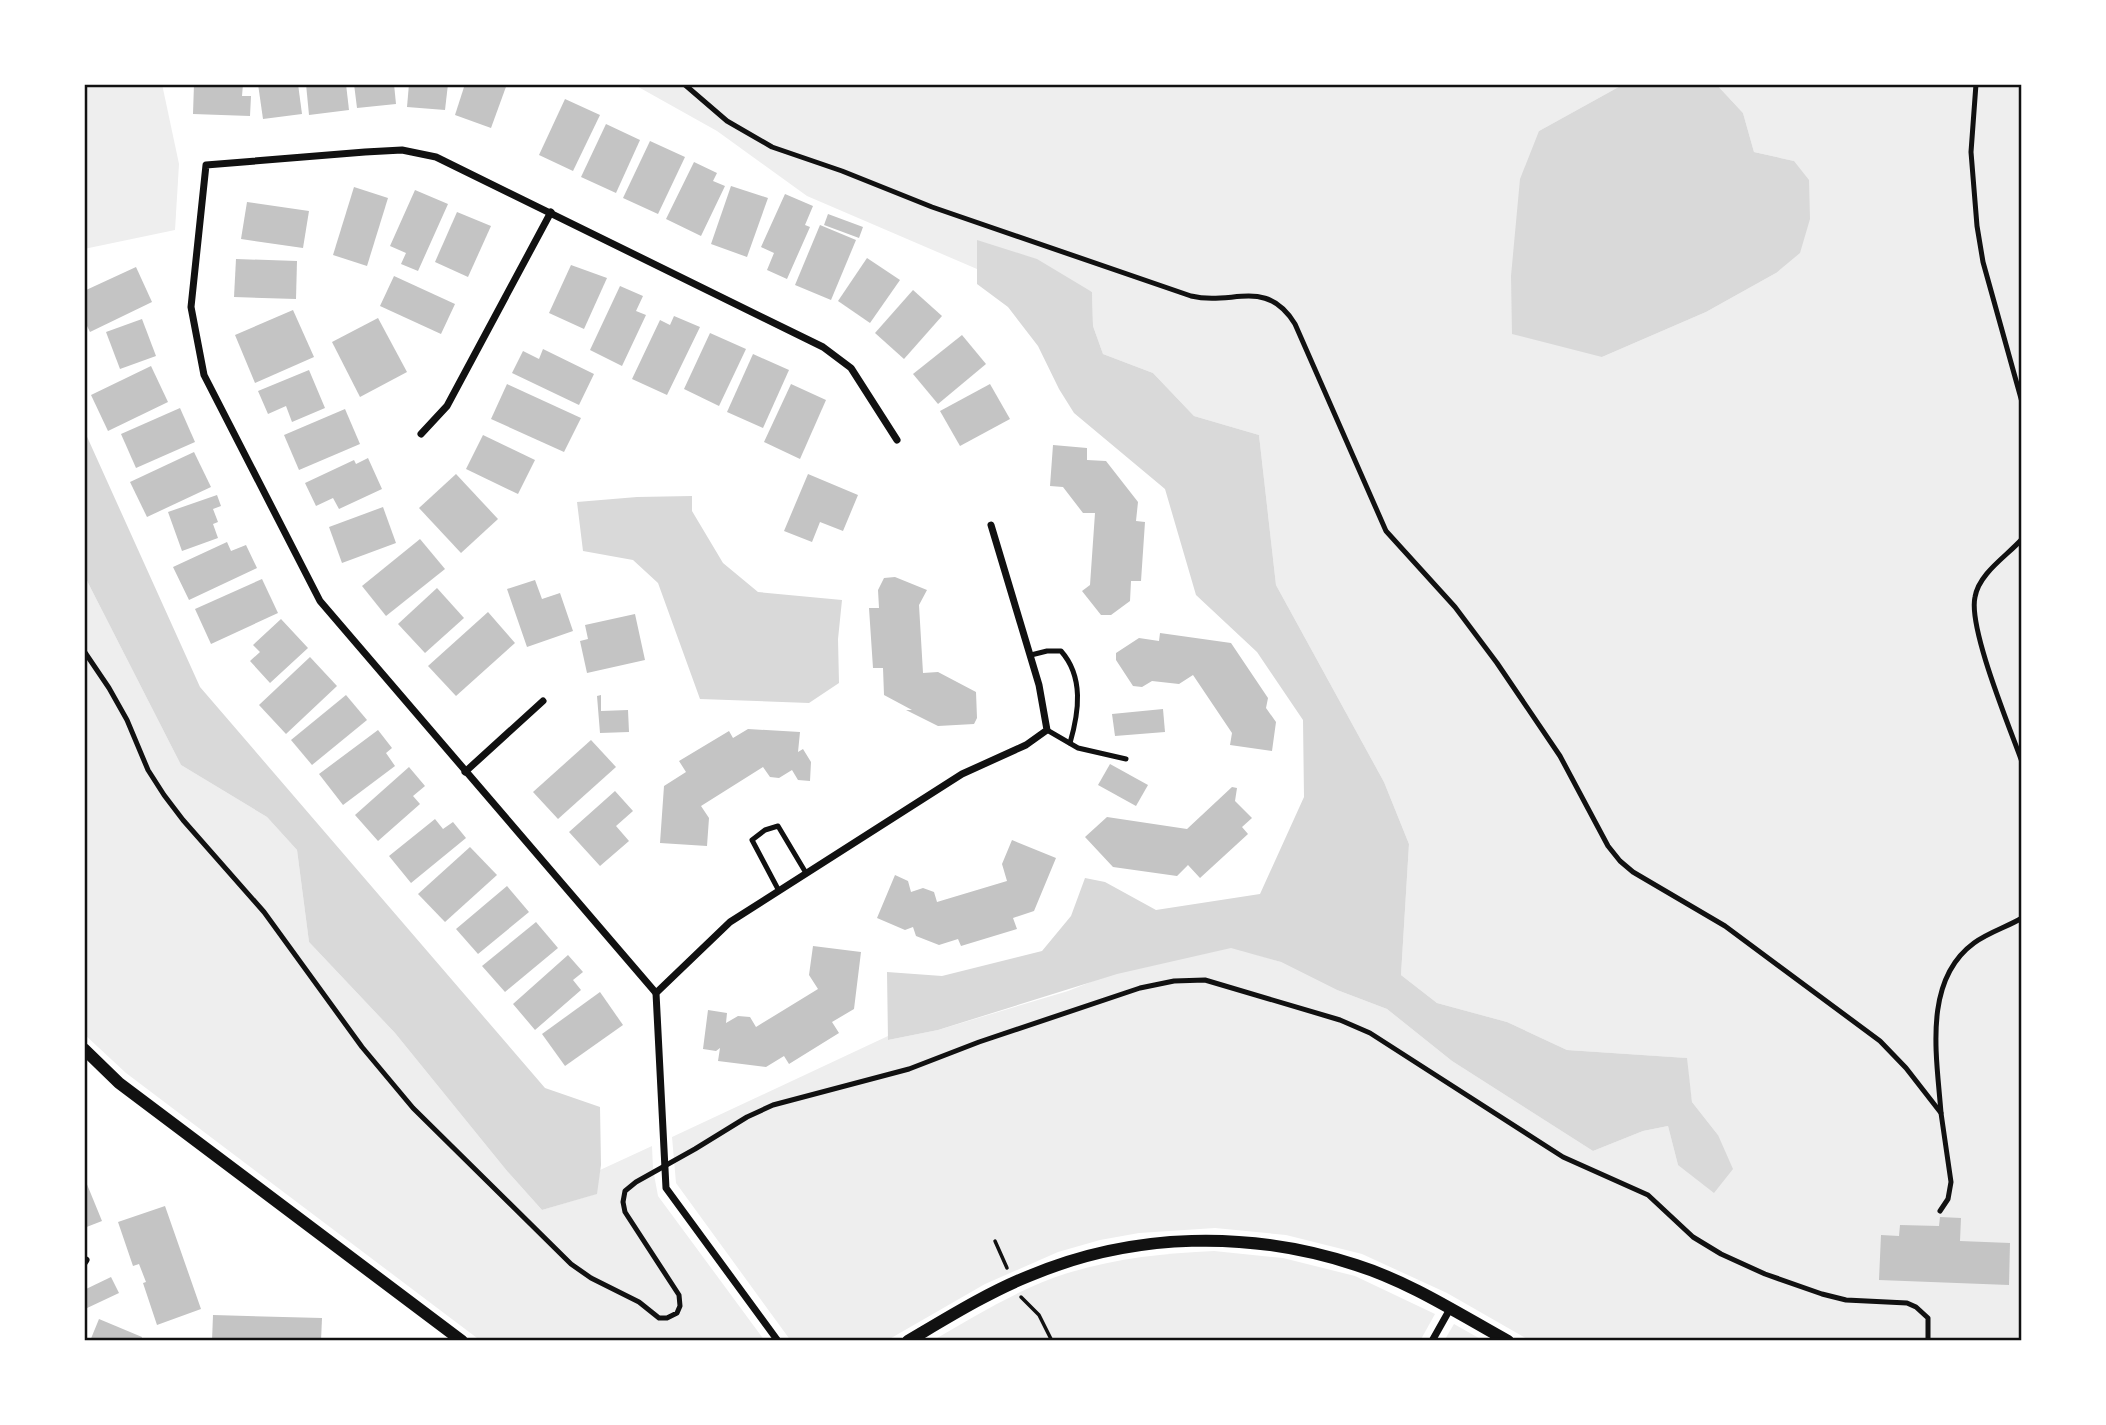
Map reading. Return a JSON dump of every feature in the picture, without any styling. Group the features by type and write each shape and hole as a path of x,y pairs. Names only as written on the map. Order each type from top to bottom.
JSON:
{"street":[{"path":"778,1341 666,1188 656,993 320,601 204,376 191,307 206,165 402,150 436,157 823,347 851,369 897,440"},
{"path":"421,434 447,405 551,212"},
{"path":"656,993 730,922 962,774 1027,745 1047,730 1040,685 991,525"},
{"path":"465,772 543,701"},
{"path":"84,1049 119,1083 462,1341"},
{"path":"908,1341 989,1294 1029,1275 1101,1252 1173,1241 1214,1240 1284,1246 1358,1265 1403,1284 1508,1341"},
{"path":"1432,1341 1450,1309"}],"lane":[{"path":"684,84 727,121 772,147 842,171 932,207 1191,296 1206,300 1260,295 1287,310 1296,324 1386,531 1455,607 1497,663 1560,756 1608,846 1620,861 1633,872 1725,926 1880,1041 1906,1068 1941,1113"},
{"path":"1976,84 1971,152 1983,262 2022,402"},
{"path":"2022,539 1979,586 1975,608 1978,631 2022,762"},
{"path":"1031,655 1061,651 1069,659 1079,702 1078,717 1070,743"},
{"path":"84,652 127,720 148,770 164,795 264,912 362,1047 412,1108 570,1264 591,1278 639,1302 659,1318 677,1313 680,1306 678,1295 632,1223 623,1202 625,1191 636,1182 747,1117 773,1105 909,1069 979,1042 1140,988 1174,981 1205,981 1354,1025 1393,1046 1563,1157 1648,1195 1703,1245 1765,1274 1822,1294 1846,1300 1907,1303 1928,1318 1928,1341"},
{"path":"1047,730 1078,748 1126,759"},
{"path":"779,891 752,840 765,830 778,826 806,873"},
{"path":"1940,1211 1948,1199 1951,1182 1941,1113 1936,1017 1946,979 1952,965 1973,943 2020,921"}],"shaded area":[{"path":"84,84 162,84 179,164 175,230 84,249"},
{"path":"633,84 1624,84 1539,131 1602,357 1706,312 1776,273 1794,161 1754,152 1743,113 1716,84 2022,84 2022,1180 2019,1184 2022,1193 2022,1341 1531,1341 1447,1293 1362,1254 1286,1235 1215,1228 1139,1233 1058,1252 985,1284 886,1341 791,1341 676,1183 672,1137 888,1036 888,1040 938,1030 1068,991 1202,938 1281,962 1337,990 1387,1009 1452,1061 1593,1151 1643,1131 1668,1126 1678,1165 1718,1135 1692,1102 1686,1058 1567,1050 1507,1022 1437,1003 1401,975 1409,844 1384,782 1276,585 1259,435 1194,416 1153,373 1103,354 1093,326 1092,292 977,241 977,269 807,196 717,131"},
{"path":"1624,84 1716,84 1743,113 1754,152 1794,161 1809,180 1810,219 1800,253 1776,273 1706,312 1602,357 1512,334 1511,276 1520,179 1539,131"},
{"path":"977,240 1037,259 1092,292 1093,326 1103,354 1153,373 1194,416 1259,435 1276,585 1384,782 1409,844 1401,975 1437,1003 1507,1022 1567,1050 1687,1058 1692,1102 1718,1135 1733,1169 1714,1193 1678,1165 1668,1126 1643,1131 1593,1151 1452,1061 1387,1009 1337,990 1281,962 1231,948 1117,974 938,1030 888,1040 887,972 942,976 1042,951 1071,916 1085,878 1105,882 1156,910 1260,894 1304,797 1303,720 1257,652 1196,595 1165,489 1074,413 1038,346 1008,307 977,284"},
{"path":"84,430 200,687 545,1088 600,1107 601,1165 597,1194 542,1210 395,1033 309,942 297,850 267,817 181,765 84,575"},
{"path":"692,496 692,511 723,563 758,592 842,600 838,639 839,683 809,703 700,699 658,583 633,560 583,551 577,502"},
{"path":"84,575 181,765 267,817 297,850 309,942 395,1033 507,1171 542,1210 596,1194 600,1170 652,1146 658,1196 765,1341 481,1341 126,1073 84,1034"},
{"path":"1214,1251 1283,1258 1355,1276 1435,1314 1420,1341 932,1341 1018,1293 1053,1278 1121,1260"},
{"path":"1454,1324 1484,1341 1444,1341"}],"building":[{"path":"194,84 243,84 242,96 251,96 250,116 193,114"},
{"path":"258,84 298,84 302,114 263,119"},
{"path":"306,84 346,84 349,110 309,115"},
{"path":"354,84 394,84 396,104 357,108"},
{"path":"409,84 448,84 445,110 407,107"},
{"path":"465,84 507,84 491,128 455,115"},
{"path":"565,99 600,115 573,171 539,155"},
{"path":"606,124 640,140 616,193 581,177"},
{"path":"650,141 685,157 658,214 623,198"},
{"path":"694,162 717,173 713,181 725,186 701,236 666,219"},
{"path":"731,186 768,198 747,257 711,244"},
{"path":"354,187 388,198 367,266 333,255"},
{"path":"415,190 448,204 418,271 401,264 406,253 390,246"},
{"path":"785,194 813,206 805,225 810,227 787,279 767,270 774,253 761,247"},
{"path":"247,202 309,211 303,248 241,239"},
{"path":"457,212 491,226 468,277 435,262"},
{"path":"828,214 863,227 859,238 824,225"},
{"path":"820,225 856,240 831,300 795,285"},
{"path":"867,258 900,280 870,323 838,301"},
{"path":"236,259 297,261 296,299 234,297"},
{"path":"571,265 607,278 584,329 549,313"},
{"path":"136,267 152,302 90,332 84,320 84,291"},
{"path":"394,276 455,304 441,334 380,306"},
{"path":"620,286 643,296 636,311 646,315 622,366 590,350"},
{"path":"913,290 942,316 904,359 875,333"},
{"path":"293,310 314,357 255,383 235,335"},
{"path":"674,316 700,327 667,395 632,379 660,320 670,325"},
{"path":"378,318 407,372 360,397 332,342"},
{"path":"142,319 156,356 120,369 106,332"},
{"path":"710,333 746,349 719,406 684,389"},
{"path":"962,335 986,364 938,404 913,374"},
{"path":"543,349 594,374 579,405 512,373 523,351 539,359"},
{"path":"753,354 789,370 763,428 727,412"},
{"path":"151,366 168,402 108,431 91,395"},
{"path":"309,370 325,408 292,422 286,406 268,414 258,391"},
{"path":"507,384 581,418 564,452 491,419"},
{"path":"791,384 826,400 800,459 764,442"},
{"path":"990,384 1010,419 960,446 940,411"},
{"path":"180,408 195,442 136,468 121,434"},
{"path":"345,409 360,444 299,470 284,435"},
{"path":"483,435 535,460 518,494 466,469"},
{"path":"1053,445 1087,448 1087,460 1106,461 1138,502 1136,521 1145,522 1141,581 1131,581 1130,601 1111,615 1101,615 1082,591 1090,585 1095,513 1083,513 1063,487 1050,486"},
{"path":"194,452 211,487 147,517 130,482"},
{"path":"368,458 382,489 339,509 333,498 316,506 305,483 354,460 356,464"},
{"path":"456,474 498,519 461,553 419,508"},
{"path":"808,474 858,495 843,531 820,522 812,542 784,531"},
{"path":"217,495 221,506 213,509 218,522 213,524 218,538 182,551 168,512"},
{"path":"383,507 396,543 342,563 329,527"},
{"path":"420,539 445,569 386,616 362,586"},
{"path":"227,542 231,551 246,545 257,568 189,600 173,567"},
{"path":"895,577 927,590 919,605 923,673 938,672 976,692 977,718 974,724 938,726 884,695 883,668 873,668 869,608 879,608 878,590 884,578"},
{"path":"262,579 278,613 211,644 195,609"},
{"path":"535,580 542,599 560,593 573,631 527,647 507,589"},
{"path":"437,588 464,618 425,653 398,624"},
{"path":"488,612 515,643 456,696 428,666"},
{"path":"635,614 645,660 587,673 580,641 588,639 585,625"},
{"path":"281,619 308,648 270,683 250,661 260,652 253,645"},
{"path":"1160,633 1231,643 1268,698 1266,708 1276,722 1272,751 1230,745 1232,733 1193,675 1179,684 1152,681 1142,687 1133,686 1116,660 1116,653 1139,638 1159,641"},
{"path":"310,657 337,686 286,734 259,705"},
{"path":"346,695 367,720 312,765 291,740"},
{"path":"601,695 601,711 628,710 629,732 600,733 597,696"},
{"path":"1163,709 1165,732 1115,736 1112,714"},
{"path":"748,729 800,732 798,752 803,749 811,762 810,781 798,780 792,770 779,778 770,777 763,767 701,806 709,818 707,846 660,843 664,786 686,772 679,761 729,731 733,738"},
{"path":"378,730 392,748 386,753 395,766 343,805 319,774"},
{"path":"591,740 616,767 558,819 533,792"},
{"path":"1110,764 1148,785 1136,806 1098,785"},
{"path":"409,767 425,786 413,796 420,804 378,841 355,815"},
{"path":"1232,787 1237,788 1235,801 1252,818 1242,827 1248,834 1200,878 1188,865 1177,876 1113,867 1085,837 1107,817 1187,829"},
{"path":"615,791 633,811 616,826 629,841 600,866 569,832"},
{"path":"435,819 443,829 453,822 466,838 411,883 389,856"},
{"path":"1012,840 1056,858 1034,911 1013,918 1017,929 961,946 958,939 939,945 916,936 913,927 905,930 877,918 895,875 908,881 911,892 923,888 934,892 937,902 1007,881 1002,864"},
{"path":"470,847 497,875 445,922 418,894"},
{"path":"507,886 529,912 478,954 456,929"},
{"path":"536,922 558,948 505,992 482,966"},
{"path":"813,946 861,952 854,1009 832,1022 839,1033 789,1064 784,1056 766,1067 718,1061 720,1048 716,1051 703,1049 708,1010 727,1013 726,1023 738,1016 750,1017 756,1027 818,989 809,975"},
{"path":"568,955 583,972 573,980 581,990 535,1030 513,1004"},
{"path":"600,992 623,1025 565,1066 542,1034"},
{"path":"84,1177 102,1221 84,1228"},
{"path":"165,1206 201,1309 157,1325 143,1283 146,1282 139,1264 133,1266 118,1222"},
{"path":"1940,1217 1961,1218 1960,1241 2010,1243 2009,1285 1879,1280 1881,1235 1899,1236 1900,1225 1939,1226"},
{"path":"111,1277 119,1293 85,1309 84,1290"},
{"path":"213,1315 322,1318 321,1341 212,1341"},
{"path":"99,1319 142,1337 141,1341 90,1341"}]}
